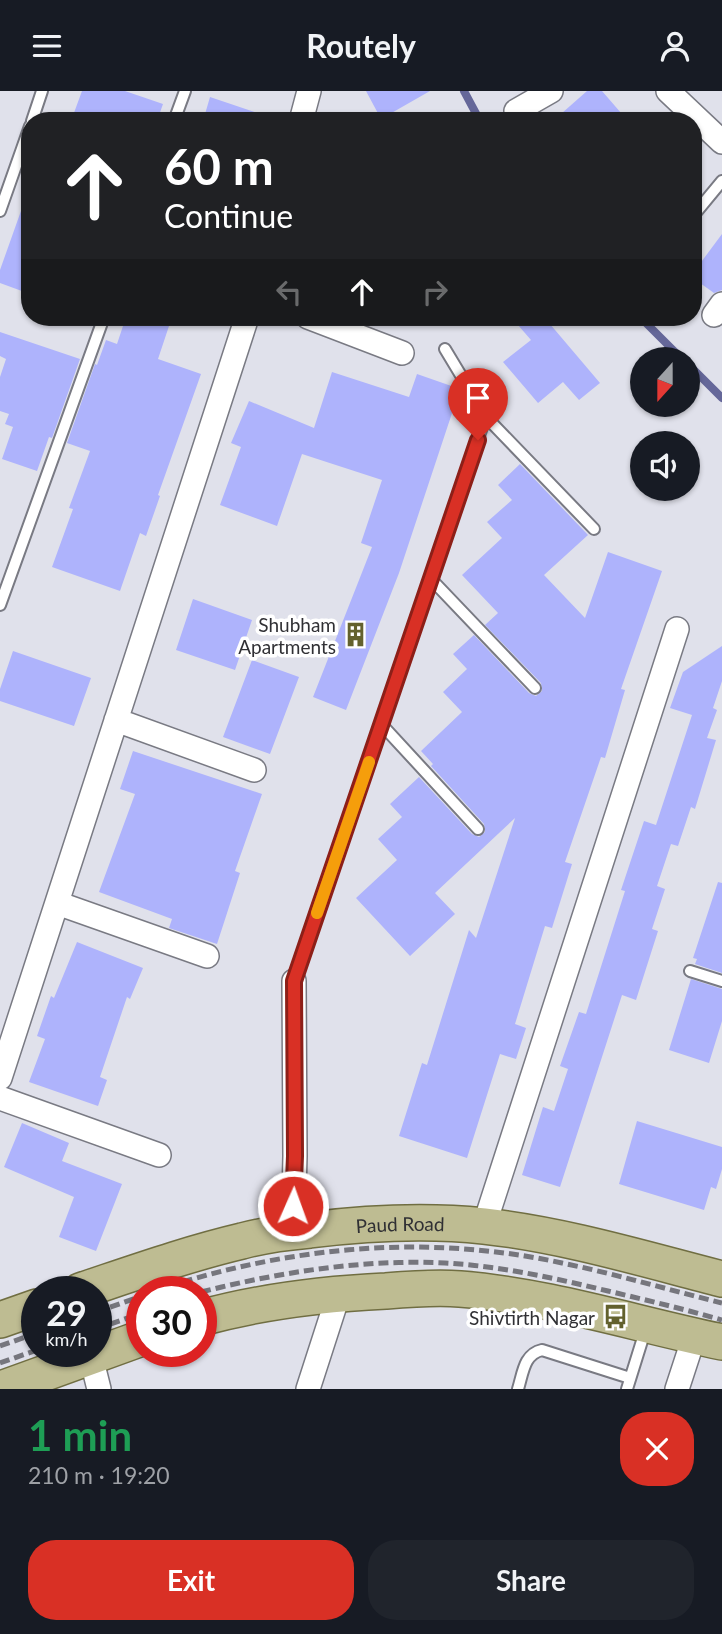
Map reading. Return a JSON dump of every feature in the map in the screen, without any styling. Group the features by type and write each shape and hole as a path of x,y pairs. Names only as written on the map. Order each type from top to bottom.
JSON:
{"main road":[{"name":"Paud Road","path":"112,1280 187,1255 245,1240 347,1225 398,1223 484,1226 566,1240 722,1279"},
{"path":"217,1314 275,1301 340,1293 459,1289 568,1306 708,1339"},
{"path":"0,1320 21,1313"},
{"path":"1,1389 95,1373 126,1350"}],"street":[{"path":"303,112 309,91"},
{"path":"516,111 551,91"},
{"path":"676,94 689,112"},
{"path":"702,126 722,142"},
{"path":"0,1077 244,326"},
{"path":"332,326 402,353"},
{"path":"484,1226 677,628"},
{"path":"116,720 254,770"},
{"path":"57,903 207,956"},
{"path":"293,1232 294,981"},
{"path":"0,1098 159,1154"},
{"path":"308,1389 340,1293"},
{"path":"677,1389 708,1339"}],"lane":[{"path":"35,112 42,91"},
{"path":"177,112 185,91"},
{"path":"0,211 21,152"},
{"path":"702,205 722,181"},
{"path":"0,605 101,326"},
{"path":"445,349 486,417 594,529"},
{"path":"294,981 496,386"},
{"path":"431,579 535,688"},
{"path":"382,725 478,829"},
{"path":"690,971 722,981"},
{"path":"517,1389 528,1358 534,1351 542,1350 629,1383 646,1325"}],"building":[{"path":"82,91 125,91 163,104 160,112 74,112"},
{"path":"366,91 430,91 393,112 377,112"},
{"path":"587,91 602,91 620,112 563,112"},
{"path":"210,97 254,112 206,112"},
{"path":"21,211 21,291 0,283 0,270"},
{"path":"722,234 722,290 714,293 702,284 702,261"},
{"path":"123,326 169,326 158,359 201,374 146,536 140,533 120,591 52,567 73,509 69,508 90,451 67,443 106,340 117,344"},
{"path":"519,326 552,326 600,383 579,400 563,382 538,403 503,362 531,340"},
{"path":"0,332 80,359 52,438 49,437 37,471 2,459 13,427 5,424 9,414 0,411 0,377 6,359 0,356"},
{"path":"332,372 409,397 417,374 460,389 399,573 346,710 313,697 372,547 361,543 382,480 302,454 277,526 220,505 241,447 231,443 249,401 314,428"},
{"path":"520,464 588,535 544,575 585,618 608,552 662,571 621,689 625,690 605,758 601,757 565,862 572,864 552,928 545,926 515,1024 526,1028 516,1059 500,1054 467,1158 399,1136 422,1063 427,1065 469,930 476,938 515,818 435,893 455,914 410,956 356,898 397,860 378,839 402,817 390,804 419,777 472,834 479,837 485,832 484,824 431,766 433,764 421,751 462,712 443,692 467,669 453,654 474,635 529,693 536,696 542,691 541,683 485,625 498,613 462,575 502,538 487,522 512,500 498,485"},
{"path":"193,599 252,620 235,670 176,650"},
{"path":"722,646 722,681 713,708 717,710 707,738 716,740 695,809 691,807 678,846 671,844 657,886 665,889 652,929 658,931 636,1000 622,995 560,1187 522,1175 543,1107 554,1111 568,1069 560,1066 579,1012 586,1014 625,891 621,890 644,821 656,825 692,715 670,708 683,672"},
{"path":"13,651 91,678 74,726 0,701 0,689"},
{"path":"252,660 299,677 270,754 223,737"},
{"path":"133,751 262,794 235,871 240,873 217,944 169,928 172,919 99,892 135,794 120,789"},
{"path":"718,882 722,883 722,973 695,964 697,959 693,958"},
{"path":"77,942 143,968 130,999 127,997 100,1077 107,1080 98,1106 29,1082 45,1039 37,1036 51,996 54,998"},
{"path":"691,979 722,989 722,1021 709,1063 669,1050"},
{"path":"637,1121 722,1147 722,1169 716,1189 711,1187 704,1210 619,1184"},
{"path":"22,1123 69,1143 62,1161 122,1184 96,1251 59,1237 74,1197 4,1167"}],"waterway":[{"path":"464,91 475,112"},
{"path":"649,326 670,347"},
{"path":"700,376 722,398"}],"railway":[{"path":"204,1276 254,1264 356,1249 459,1249 510,1254 582,1267 722,1303"},
{"path":"217,1288 322,1268 384,1263 445,1263 547,1277 722,1320"},
{"path":"112,1306 126,1302"},
{"path":"112,1323 126,1319"},
{"path":"0,1346 21,1339"},
{"path":"0,1363 21,1356"}],"slow traffic":[{"path":"317,913 369,762"}],"place":[{"name":"Shubham Apartments","path":"356,635"},
{"name":"Shivtirth Nagar","path":"615,1317"}],"route":[{"path":"293,1206 294,981 478,440"}]}
